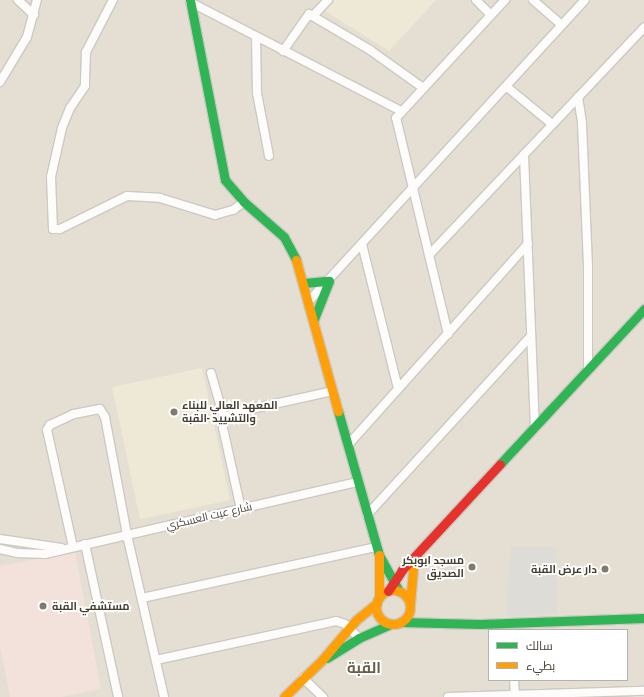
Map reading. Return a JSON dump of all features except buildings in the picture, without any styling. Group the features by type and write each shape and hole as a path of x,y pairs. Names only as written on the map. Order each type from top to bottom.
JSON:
{"street":[{"path":"18,0 34,15"},
{"path":"0,82 18,55 34,15 37,0"},
{"path":"113,0 86,52 85,86 70,108 62,128 51,177 53,229 60,228 127,196 160,198 215,215 233,210 244,202"},
{"path":"313,16 328,0"},
{"path":"476,0 491,15"},
{"path":"448,334 396,122 401,111 505,0"},
{"path":"533,0 562,25"},
{"path":"309,301 507,87 585,0"},
{"path":"190,1 222,170 230,188 244,202 276,228 290,244 304,283 377,551 399,591 404,594 410,604"},
{"path":"190,1 256,37 401,111"},
{"path":"283,51 309,14 370,50 423,88"},
{"path":"429,255 644,28"},
{"path":"256,37 257,94 269,156"},
{"path":"507,87 552,124"},
{"path":"578,97 582,123 587,250 588,369"},
{"path":"524,155 530,337 535,428"},
{"path":"362,244 398,388"},
{"path":"348,444 528,244"},
{"path":"304,283 328,281"},
{"path":"314,319 328,281"},
{"path":"282,697 322,660 349,628 388,591 394,581 414,558 644,309"},
{"path":"367,515 530,337"},
{"path":"211,373 224,418 223,428 241,509"},
{"path":"224,418 233,413 333,391"},
{"path":"73,547 47,430 50,425 83,411 100,409 104,414 127,535 164,697"},
{"name":"شارع عيت العسكري","path":"0,540 61,548 73,547 358,482"},
{"path":"85,544 118,697"},
{"name":"شارع عيت العسكري","path":"0,550 32,554 51,553 61,548"},
{"path":"142,598 377,551"},
{"path":"377,551 377,584 381,619 390,624"},
{"path":"401,622 409,614 414,558"},
{"path":"388,591 399,591"},
{"path":"322,660 359,638 390,624 401,622 511,626 644,618"},
{"path":"156,660 336,621 349,628 359,638"},
{"path":"303,678 323,697"},
{"path":"514,681 515,694"},
{"path":"448,697 515,694 590,695 644,691"}],"shaded area":[{"name":"القبة","path":"0,0 644,0 644,697 0,697"},
{"path":"335,0 436,0 389,51 325,11"},
{"path":"202,368 230,500 140,519 112,387"},
{"path":"511,547 556,547 557,614 506,616"},
{"name":"مستشفي القبة","path":"75,552 101,689 61,697 10,697 0,645 0,566"}],"traffic: fast":[{"path":"190,0 225,180 244,202 284,237 296,260"},
{"path":"304,283 329,281 314,319"},
{"path":"500,464 644,309"},
{"path":"338,411 379,555 399,591"},
{"path":"401,622 480,624 644,618"},
{"path":"327,658 359,638 391,624"}],"traffic: slow":[{"path":"296,260 338,411"},
{"path":"379,555 379,598"},
{"path":"410,603 414,558"},
{"path":"390,590 396,590 405,595 409,601 410,607 409,613 405,619 396,624 390,624 381,619 376,610 376,604 381,595 390,590"},
{"path":"284,697 322,660 356,620 377,603"}],"traffic: jam":[{"path":"388,591 402,570 500,464"}],"place":[{"name":"المعهد العالي للبناء والتشييد -القبة","path":"174,412"},
{"name":"مسجد ابوبكر الصديق","path":"472,567"},
{"name":"دار عرض القبة","path":"605,569"},
{"name":"مستشفي القبة","path":"43,606"}],"district":[{"name":"القبة","path":"364,668"}]}
